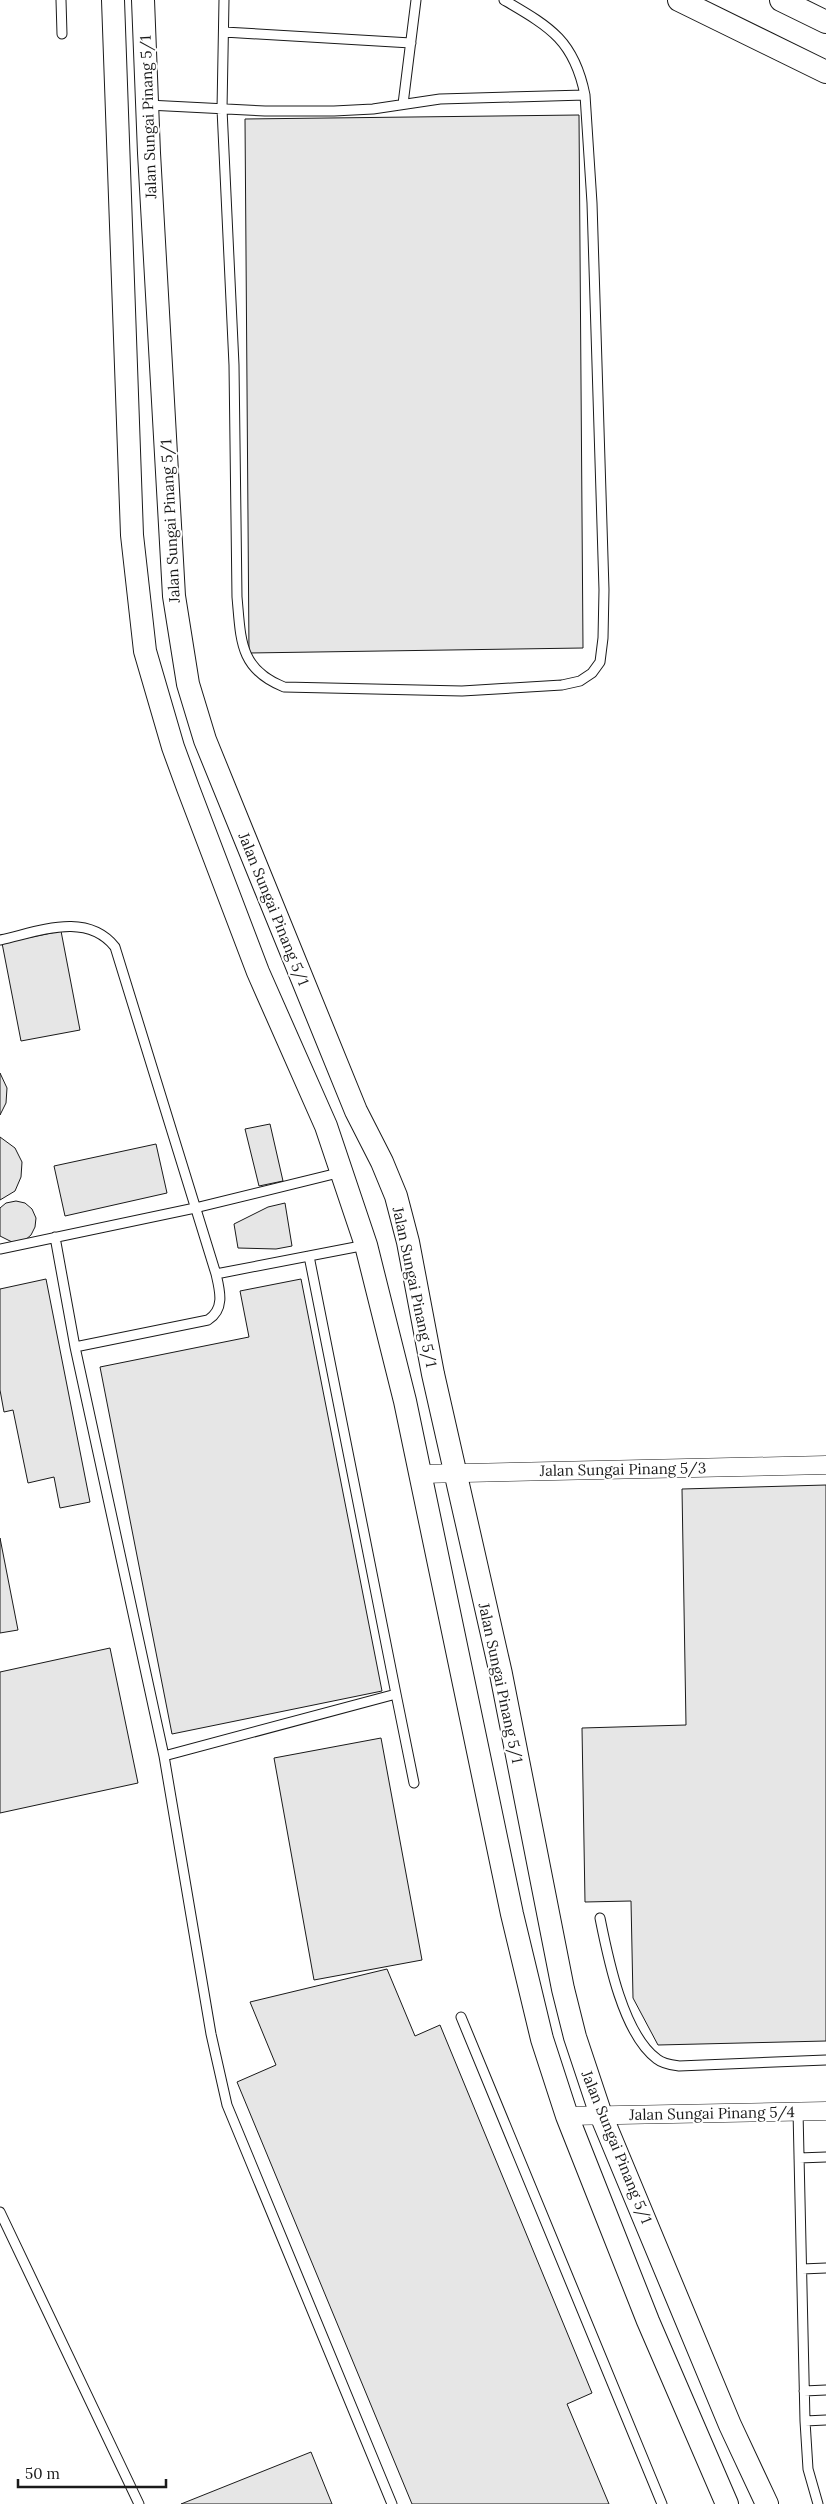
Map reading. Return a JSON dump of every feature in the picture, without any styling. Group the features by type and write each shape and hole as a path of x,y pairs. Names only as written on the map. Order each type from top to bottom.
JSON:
{"street":[{"name":"Jalan Sungai Pinang 5/1","path":"113,0 132,535 145,651 173,747 202,825 258,972 326,1126 366,1245 400,1382 512,1914 542,2039 567,2116 648,2321 727,2504"},
{"name":"Jalan Sungai Pinang 5/1","path":"143,0 174,596 188,684 205,740 356,1111 382,1162 396,1196 408,1242 433,1374 501,1674 563,1989 575,2036 601,2115 730,2425 767,2504"},
{"path":"678,0 826,72"},
{"path":"780,0 826,22"},
{"name":"Jalan Sungai Pinang 5/3","path":"420,1474 826,1464"},
{"name":"Jalan Sungai Pinang 5/4","path":"567,2116 826,2111"}],"lane":[{"path":"62,0 62,34"},
{"path":"224,0 222,109 234,365 237,597 240,634 246,654 255,670 267,680 284,687 462,691 562,685 580,681 592,673 600,662 603,638 604,580 592,203 585,95 581,76 572,53 567,47 544,25 504,0"},
{"path":"403,104 416,0"},
{"path":"224,32 411,43"},
{"path":"148,105 334,112 373,109 440,99 585,95"},
{"path":"0,940 71,926 84,926 98,932 115,948 216,1274 221,1301 217,1313 208,1320 75,1348"},
{"path":"0,1249 195,1208 342,1172"},
{"path":"55,1237 75,1348 164,1756 211,2034 228,2105 392,2504"},
{"path":"216,1274 366,1245"},
{"path":"309,1256 414,1783"},
{"path":"164,1756 396,1694"},
{"path":"600,1918 612,1975 624,2006 647,2050 658,2060 679,2066 826,2060"},
{"path":"461,2017 662,2504"},
{"path":"798,2111 805,2421 808,2469 818,2504"},
{"path":"799,2158 826,2158"},
{"path":"0,2212 139,2504"},
{"path":"802,2269 826,2268"},
{"path":"804,2391 826,2390"},
{"path":"805,2421 826,2420"}],"building":[{"path":"579,115 583,648 249,653 245,119"},
{"path":"61,931 80,1030 21,1041 2,943"},
{"path":"0,1073 7,1088 6,1103 0,1115"},
{"path":"270,1124 283,1181 259,1186 245,1129"},
{"path":"0,1137 15,1148 22,1162 21,1177 15,1191 0,1200"},
{"path":"156,1144 167,1193 65,1216 54,1166"},
{"path":"16,1201 25,1203 32,1209 36,1218 35,1227 31,1235 24,1241 14,1243 0,1236 0,1208 6,1203"},
{"path":"285,1203 292,1246 276,1249 238,1248 234,1224 268,1207"},
{"path":"46,1279 90,1502 60,1508 54,1477 28,1483 13,1410 4,1412 0,1390 0,1289"},
{"path":"301,1279 382,1691 172,1734 100,1367 249,1337 240,1291"},
{"path":"826,1485 826,2041 658,2045 633,1998 631,1901 585,1902 582,1728 686,1725 682,1489"},
{"path":"0,1538 18,1630 0,1633"},
{"path":"110,1648 138,1783 0,1813 0,1672"},
{"path":"381,1738 422,1960 314,1980 274,1758"},
{"path":"387,1969 415,2036 440,2025 592,2393 567,2404 609,2504 412,2504 237,2082 276,2065 250,2002"},
{"path":"311,2452 332,2504 181,2504"}]}
